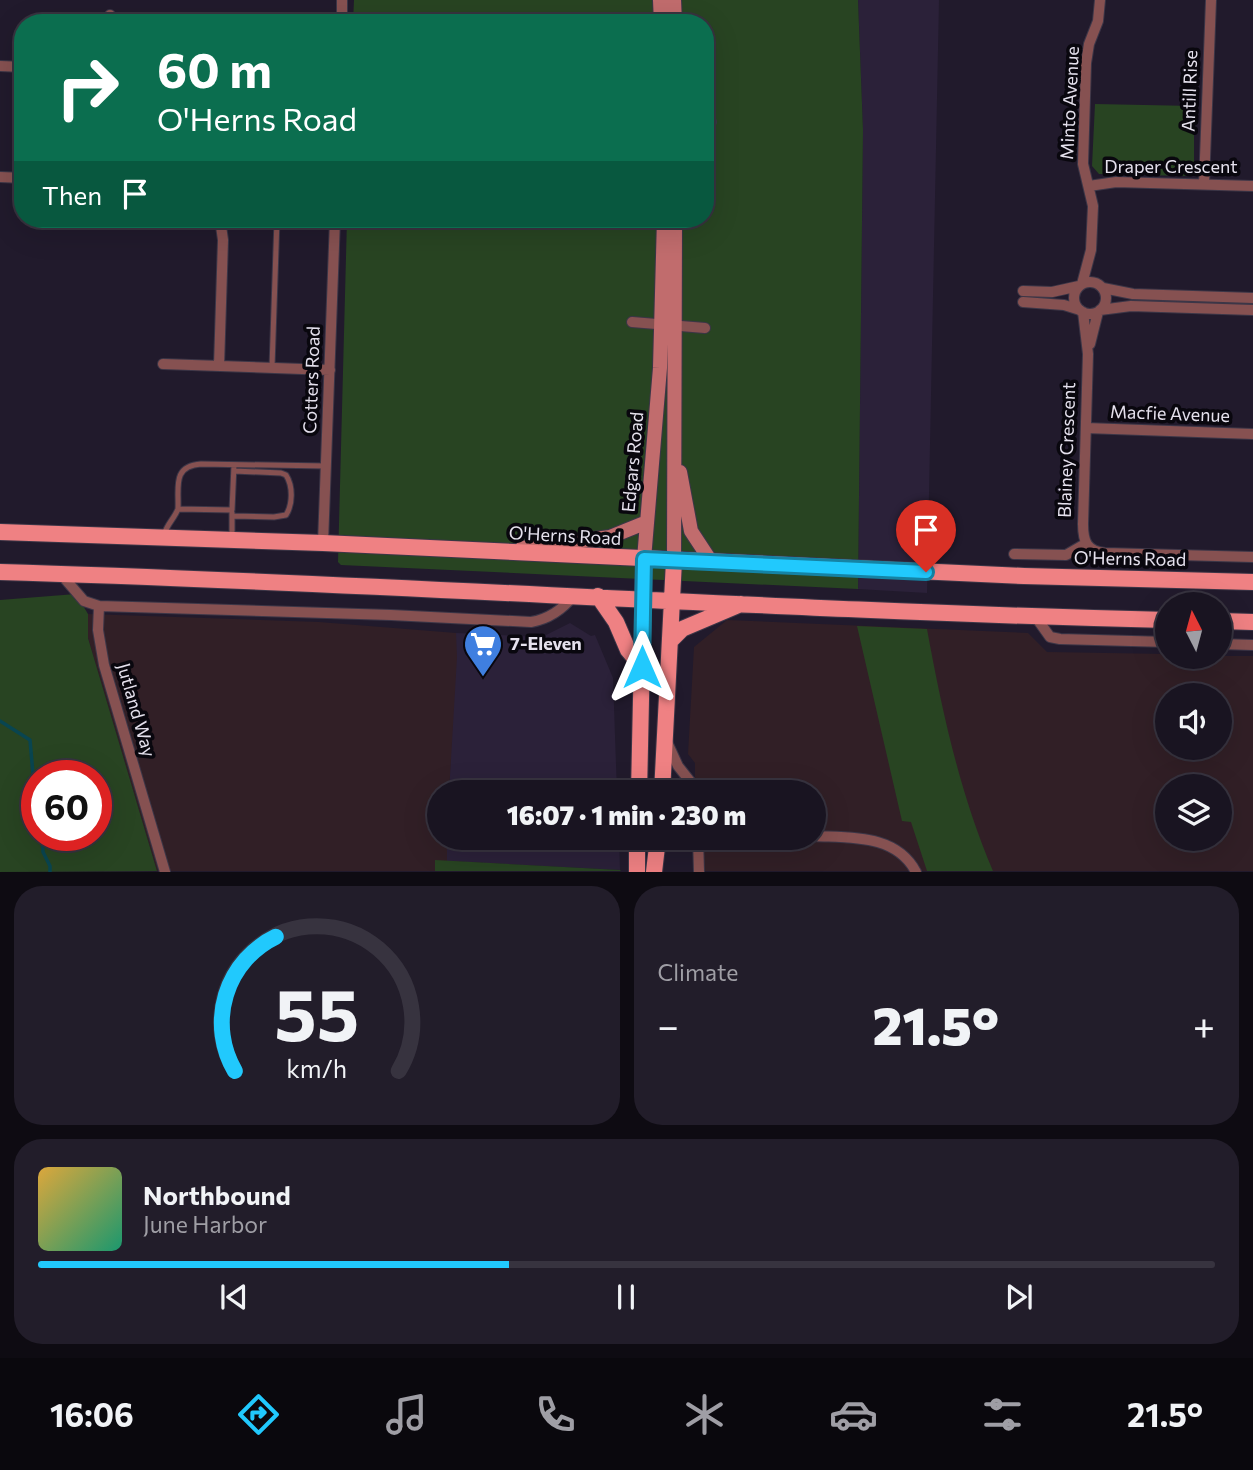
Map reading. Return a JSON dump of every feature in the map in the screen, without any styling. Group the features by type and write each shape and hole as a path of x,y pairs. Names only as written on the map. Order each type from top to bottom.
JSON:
{"main road":[{"name":"Edgars Road","path":"663,780 674,561 674,443 664,228"},
{"name":"Edgars Road","path":"639,780 644,559 660,368 668,326 674,228"},
{"path":"674,443 691,531 712,562"},
{"path":"493,551 610,537 647,522"},
{"name":"O'Herns Road","path":"0,533 323,543 1024,576 1253,582"},
{"path":"0,572 1155,620"},
{"path":"597,596 616,622 628,650 642,667"},
{"path":"670,641 682,629 743,603"},
{"path":"1232,621 1253,622"},
{"path":"637,850 637,872"},
{"path":"654,872 657,850"}],"street":[{"name":"Minto Avenue","path":"1100,0 1098,21 1089,44 1086,63 1083,164 1093,206 1091,250 1094,269 1102,288"},
{"name":"Antill Rise","path":"1204,184 1210,0"},
{"name":"Draper Crescent","path":"1089,186 1107,182 1253,186"},
{"path":"221,228 223,240"},
{"path":"219,366 225,228"},
{"name":"Cotters Road","path":"323,543 335,228"},
{"name":"Minto Avenue","path":"1081,285 1091,250"},
{"path":"1253,298 1133,294 1102,288 1093,282 1023,296 1090,314 1131,306 1253,310"},
{"path":"1081,285 1076,290 1074,300 1081,311"},
{"path":"1099,311 1106,297 1102,288"},
{"name":"Blainey Crescent","path":"1081,311 1088,354 1083,524 1085,544"},
{"name":"Blainey Crescent","path":"1088,354 1099,311"},
{"path":"632,322 705,328"},
{"path":"163,364 330,370"},
{"name":"Macfie Avenue","path":"1086,428 1253,434"},
{"path":"1014,554 1066,555 1085,544 1093,551 1105,553 1253,557"},
{"path":"60,573 84,601 99,606 531,622 547,618 566,606 574,595"},
{"name":"Jutland Way","path":"99,606 98,630 104,666 165,872"},
{"path":"1035,616 1050,636 1060,639 1155,642"},
{"path":"1232,644 1253,645"},
{"path":"665,739 678,766 689,780"},
{"path":"826,837 859,838 886,844 907,859 916,872"},
{"path":"698,850 699,872"}],"lane":[{"path":"272,367 277,228"},
{"path":"163,538 166,526 176,516 178,509 179,477 183,469 190,465 281,473 286,475 291,486 290,507 286,514 274,517 178,509"},
{"path":"234,468 326,466"},
{"path":"232,540 234,468"}],"shaded area":[{"path":"858,0 939,0 927,593 858,589 863,130"},
{"path":"88,614 319,622 456,633 450,780 427,780 427,850 447,850 447,861 621,871 157,871 88,638"},
{"path":"727,620 1028,633 1047,652 1155,654 1155,669 1232,669 1232,656 1253,656 1253,871 694,871 695,850 826,850 826,780 695,780 695,763 688,754 694,647"},
{"path":"570,623 591,636 595,635 613,678 617,780 450,780 456,633 542,637"},
{"path":"447,850 619,850 620,870 447,861"}],"green space":[{"path":"354,0 858,0 863,130 858,589 341,565 338,562 347,228 714,228 714,14 353,14"},
{"path":"1095,104 1194,106 1194,168 1188,176 1099,174 1092,166"},
{"path":"76,594 88,614 88,638 157,871 0,872 0,600"},
{"path":"857,626 927,629 953,752 981,842 993,871 927,871 911,822 902,821"},
{"path":"435,860 620,870 621,871 435,871"}],"waterway":[{"path":"0,721 30,740 32,760"},
{"path":"43,851 50,872"}],"place":[{"name":"7-Eleven","path":"483,678"}],"route":[{"path":"642,667 644,559 926,572"}]}
